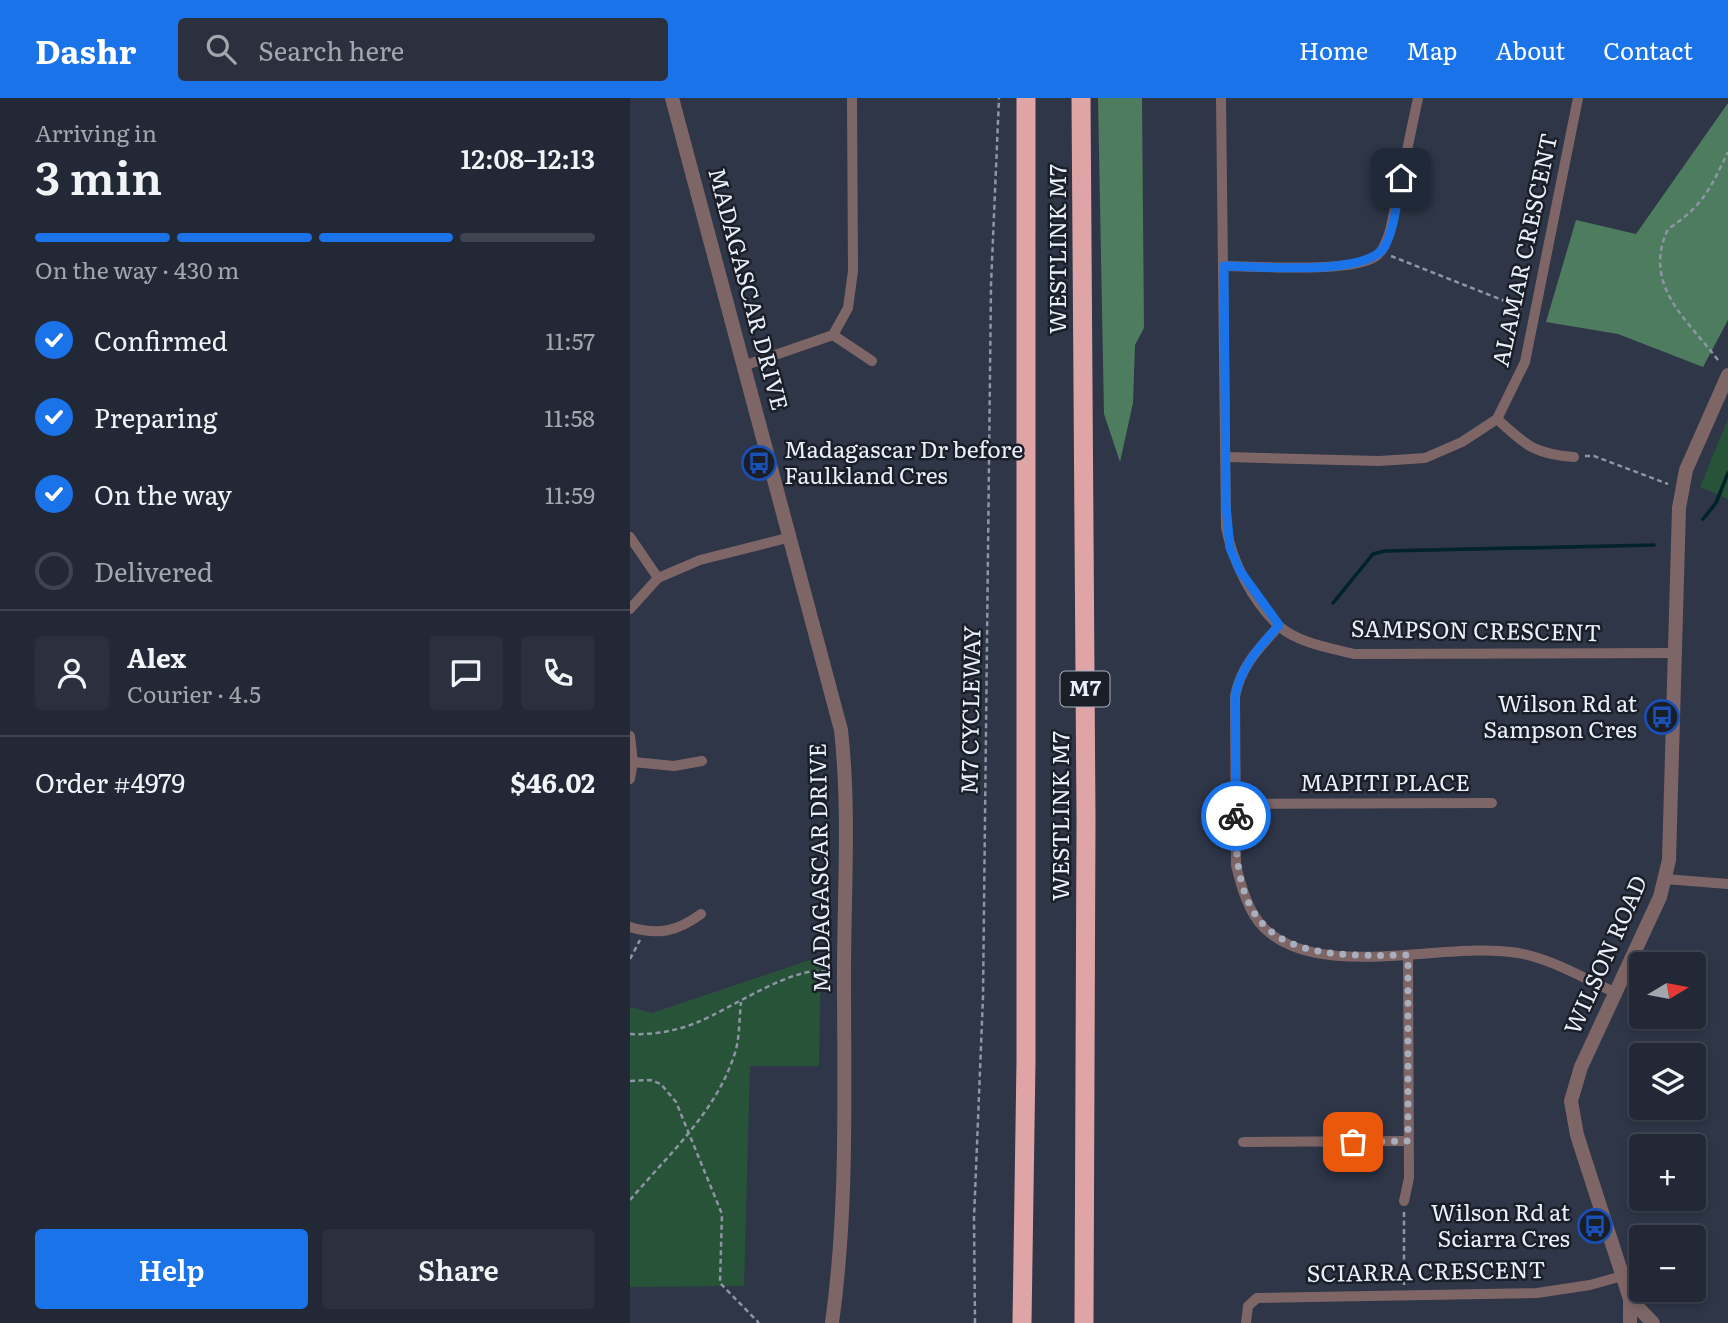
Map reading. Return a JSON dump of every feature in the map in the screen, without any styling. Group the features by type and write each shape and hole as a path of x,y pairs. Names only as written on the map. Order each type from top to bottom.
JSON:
{"highway":[{"name":"WESTLINK M7","path":"1021,1323 1026,1061 1026,98"},
{"name":"WESTLINK M7","path":"1081,98 1085,1323"}],"street":[{"name":"MADAGASCAR DRIVE","path":"672,98 835,699 846,780 842,1172 840,1242 832,1323"},
{"path":"746,365 810,346 833,335 848,307 853,271 852,98"},
{"name":"SAMPSON CRESCENT","path":"1221,98 1226,505 1230,548 1240,571 1279,625 1309,642 1354,654 1676,653"},
{"path":"1224,266 1338,266 1366,261 1380,252 1390,231 1418,98"},
{"name":"ALAMAR CRESCENT","path":"1497,419 1525,362 1578,98"},
{"path":"833,335 872,361"},
{"name":"WILSON ROAD","path":"1629,1296 1577,1135 1571,1101 1581,1068 1651,919 1665,879 1673,816 1678,531 1682,487 1693,451 1728,375"},
{"path":"1227,457 1380,461 1425,458 1462,442 1497,419 1525,444 1545,455 1574,457"},
{"path":"630,537 658,578"},
{"path":"630,609 658,578 700,560 791,537"},
{"path":"1279,625 1247,662 1238,678 1235,696 1236,865 1242,889 1264,928 1285,942 1330,955 1408,955 1495,950 1518,953 1558,966 1616,993"},
{"path":"630,736 633,762 630,779"},
{"path":"633,762 674,766 702,761"},
{"name":"MAPITI PLACE","path":"1236,804 1492,803"},
{"path":"1665,879 1728,884"},
{"path":"630,927 645,931 673,930 701,914"},
{"path":"1404,1201 1409,1178 1408,955"},
{"path":"1243,1142 1408,1141"},
{"name":"SCIARRA CRESCENT","path":"1246,1323 1248,1306 1257,1298 1537,1293 1590,1285 1622,1276"},
{"name":"WILSON ROAD","path":"1630,1302 1630,1323"},
{"name":"WILSON ROAD","path":"1633,1302 1653,1323"}],"path":[{"name":"M7 CYCLEWAY","path":"975,1323 974,1218 986,857 991,285 999,98"},
{"path":"1718,360 1671,299 1657,264 1668,229 1693,213 1710,190 1728,152"},
{"path":"1380,252 1535,313"},
{"path":"1574,457 1594,456 1668,484"},
{"path":"630,959 645,931"},
{"path":"630,1034 676,1029 741,1002 801,972 826,971"},
{"path":"630,1200 689,1133 710,1103 735,1054 741,1002"},
{"path":"630,1081 650,1080 660,1084 676,1102 722,1214 720,1283 760,1323"},
{"path":"1404,1201 1404,1294"}],"green space":[{"path":"1098,98 1142,98 1144,328 1135,345 1133,403 1120,462 1104,414"},
{"path":"1728,103 1728,320 1703,367 1618,334 1546,322 1576,220 1636,234"},
{"path":"1728,419 1728,499 1700,487"},
{"path":"821,956 819,1066 750,1066 744,1286 630,1287 630,1007 652,1013"}],"waterway":[{"path":"1703,519 1716,503 1728,473"},
{"path":"1333,603 1373,554 1385,551 1654,545"}],"way so far":[{"path":"1236,816 1236,865 1242,889 1264,928 1285,942 1330,955 1408,955 1408,1141 1353,1142"}],"place":[{"name":"Madagascar Dr before Faulkland Cres","path":"759,463"},
{"name":"Wilson Rd at Sampson Cres","path":"1662,717"},
{"name":"Wilson Rd at Sciarra Cres","path":"1595,1226"}],"route":[{"path":"1236,816 1235,696 1238,678 1247,662 1279,625 1240,571 1230,548 1226,505 1224,266 1338,266 1373,258 1384,247 1390,231 1401,178"}]}
